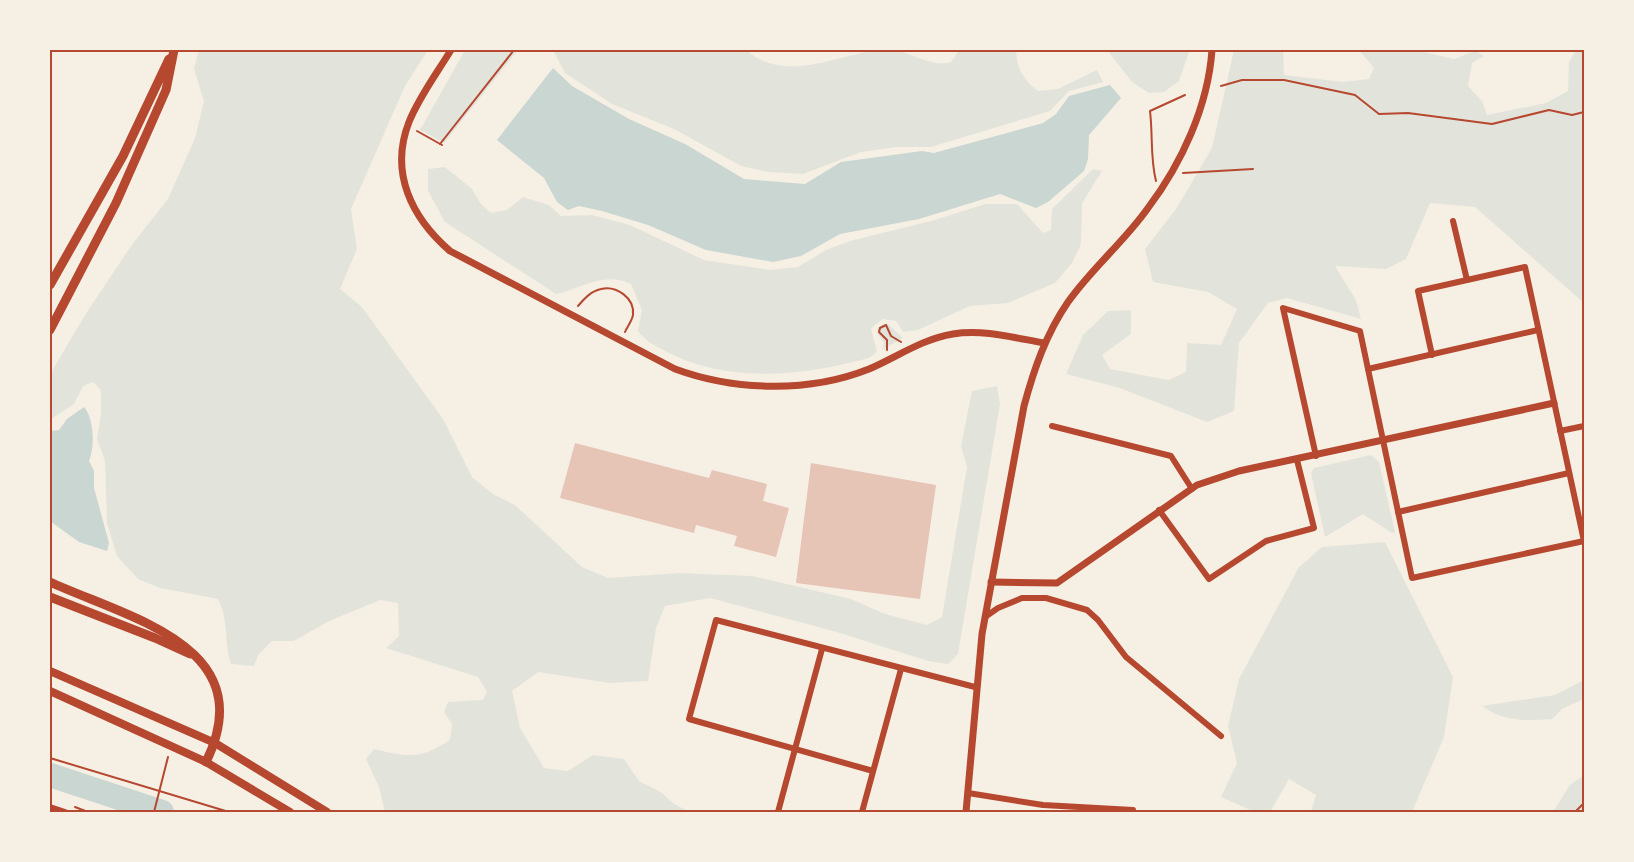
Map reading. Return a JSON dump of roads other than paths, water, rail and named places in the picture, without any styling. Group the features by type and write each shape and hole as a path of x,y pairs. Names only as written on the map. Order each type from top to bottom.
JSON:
{"main road":[{"path":"50,285 54,273 123,156 174,50"},
{"path":"50,330 120,193 166,90 174,50"},
{"path":"50,582 174,636 208,669 219,693 221,708 215,743 206,762"},
{"path":"50,597 155,638 198,658"},
{"path":"50,671 215,743 327,813"},
{"path":"50,691 206,762 290,813"}],"street":[{"path":"451,50 409,122 404,142 403,172 406,190 423,226 450,251 675,369 700,378 742,385 796,383 844,377 876,366 927,341 955,334 971,332 1044,343"},
{"path":"966,813 975,687 985,617 1024,406 1044,343 1088,274 1128,233 1171,174 1189,137 1203,95 1212,50"},
{"path":"1453,221 1467,280"},
{"path":"1316,456 1283,308 1360,331 1412,578 1584,541 1581,509 1569,473 1525,267 1418,291 1432,355"},
{"path":"1368,369 1538,330"},
{"path":"991,582 1057,584 1192,489 1239,471 1554,403"},
{"path":"1052,426 1171,456 1192,489"},
{"path":"1560,431 1584,426"},
{"path":"1160,510 1209,579 1266,541 1314,528 1297,460"},
{"path":"1398,512 1569,473"},
{"path":"985,617 998,608 1022,598 1047,598 1087,610 1126,657 1221,736"},
{"path":"873,771 689,719 716,620 975,687"},
{"path":"778,813 822,649"},
{"path":"862,813 901,669"},
{"path":"968,793 1043,805 1133,810 1133,813"},
{"path":"50,807 65,813"}],"waterway":[{"path":"50,775 162,812"}]}
